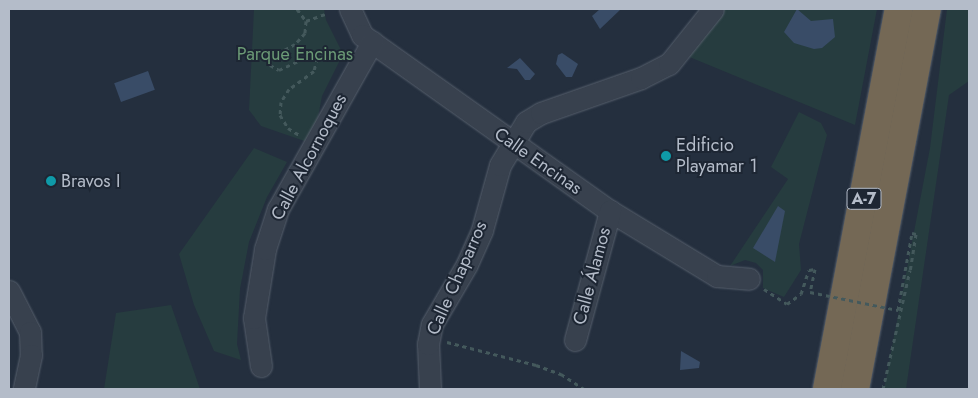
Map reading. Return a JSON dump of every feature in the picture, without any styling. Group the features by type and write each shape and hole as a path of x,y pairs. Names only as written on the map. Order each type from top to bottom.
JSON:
{"highway":[{"name":"A-7","path":"828,389 900,9"},
{"name":"A-7","path":"855,389 927,9"},
{"path":"860,361 866,389"}],"street":[{"name":"Calle Encinas","path":"350,9 362,35 610,212 717,276 735,280 749,279"},
{"name":"Calle Chaparros","path":"430,389 429,337 432,324 467,264 482,230 500,165 512,142 526,122 541,113 642,78 669,64 713,9"},
{"name":"Calle Alcornoques","path":"261,366 254,318 265,249 278,209 372,42"},
{"name":"Calle Álamos","path":"575,340 610,212"},
{"path":"9,291 30,332 31,355 24,389"}],"path":[{"path":"297,9 306,20 305,33 295,44 273,56 270,65 279,70 307,57 317,58 314,71 288,89 281,102 280,115 288,128 313,144"},
{"path":"306,20 325,14"},
{"path":"749,279 788,304 801,294 809,270 815,269 810,292 898,310 912,233 916,234 884,389"},
{"path":"429,337 536,365 561,374 584,389"}],"green space":[{"name":"Parque Encinas","path":"254,9 324,9 326,20 343,54 322,96 313,144 261,126 249,110"},
{"path":"720,9 877,9 855,125 687,56"},
{"path":"947,9 969,9 969,81 949,95 906,389 884,389 930,148"},
{"path":"799,112 821,123 827,135 799,244 801,270 784,297 763,288 763,270 756,263 745,260 730,266 788,179 771,167"},
{"path":"254,148 287,162 267,197 249,242 240,289 237,344 241,360 214,351 194,305 179,254"},
{"path":"171,305 200,389 104,389 116,313"}],"water":[{"path":"600,9 621,9 600,29 592,16"},
{"path":"797,9 811,21 833,19 835,37 822,48 814,49 794,43 784,32"},
{"path":"562,53 578,64 572,77 566,77 556,64 558,55"},
{"path":"520,58 535,74 530,80 525,80 517,69 507,68"},
{"path":"148,71 155,90 121,102 114,83"},
{"path":"778,206 785,211 775,262 753,248"},
{"path":"681,351 700,362 699,368 680,370"}],"place":[{"name":"Edificio Playamar 1","path":"666,156"},
{"name":"Bravos I","path":"51,181"}]}
